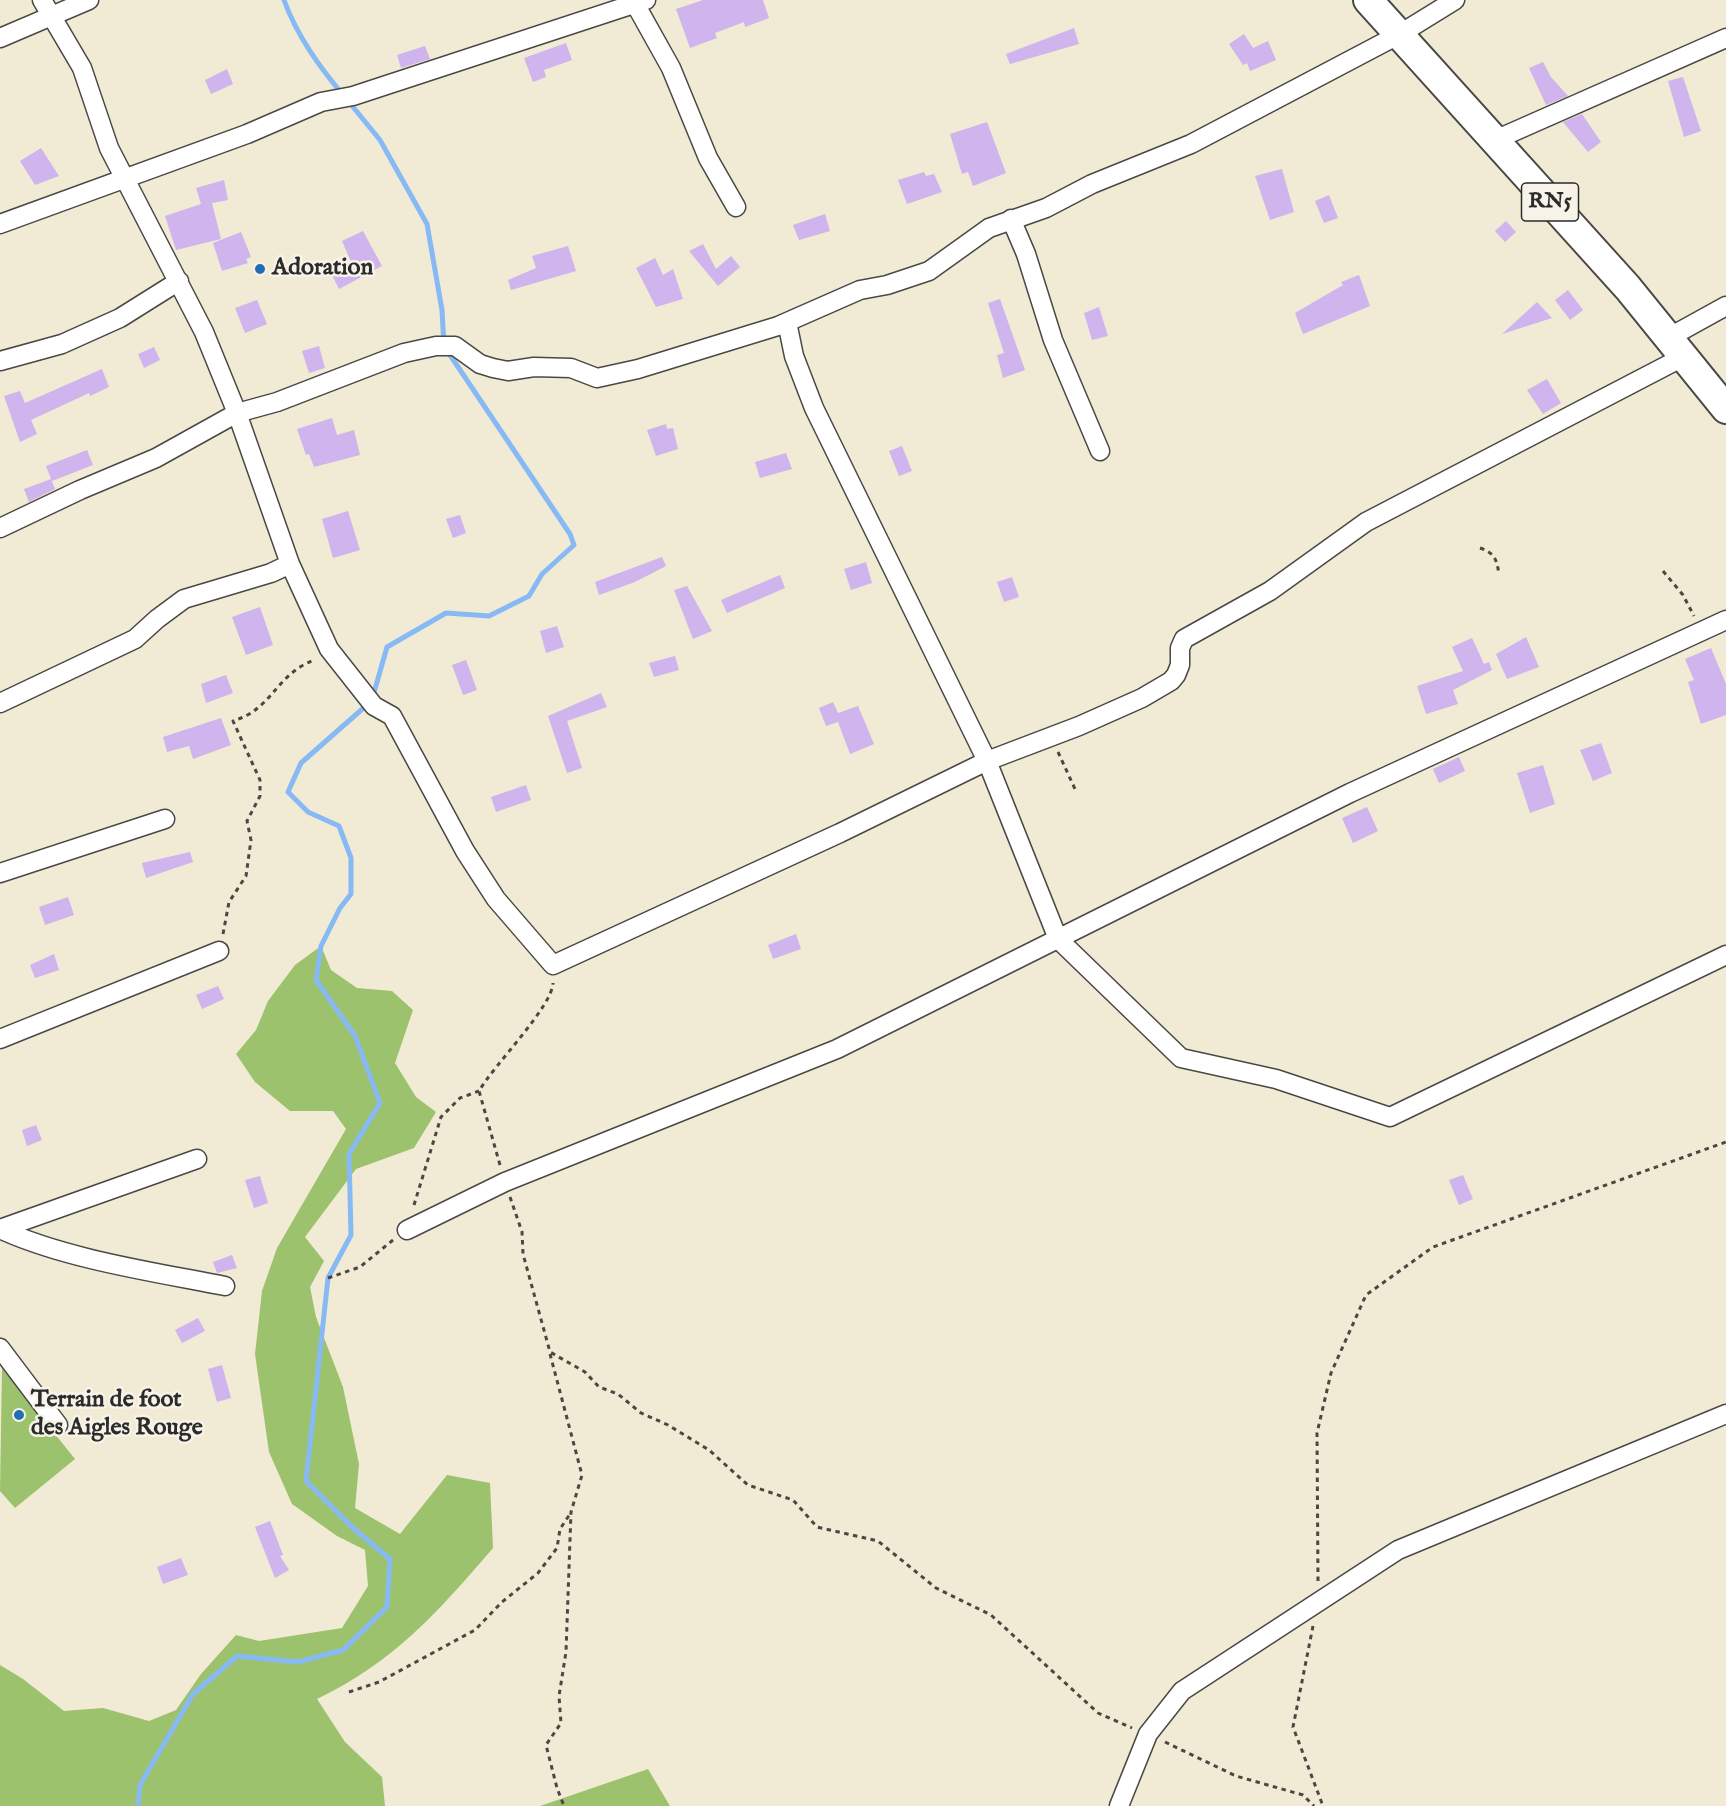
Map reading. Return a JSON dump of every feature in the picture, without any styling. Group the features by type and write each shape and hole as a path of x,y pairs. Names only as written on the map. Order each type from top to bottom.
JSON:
{"highway":[{"name":"RN5","path":"1368,0 1628,288 1726,409"}],"street":[{"path":"0,38 47,7 89,0"},
{"path":"0,528 80,490 156,458 237,413 278,402 404,353 436,346 455,346 480,364 508,371 534,367 571,368 588,377 597,378 638,369 787,322 860,290 887,285 929,271 989,228 1046,208 1092,184 1191,144 1400,34 1455,0"},
{"path":"0,224 247,134 321,102 353,96 538,33 638,2 671,68 708,158 736,207"},
{"path":"47,7 82,68 101,130 123,178 204,332 237,413 290,564 333,655 347,669 374,706 392,716 465,851 496,899 553,965 840,834 987,761 1051,737 1142,698 1171,681 1180,665 1180,648 1184,639 1270,591 1366,522 1675,348 1726,306"},
{"path":"1495,140 1726,38"},
{"path":"1011,219 1026,254 1053,340 1100,451"},
{"path":"2,355 62,344 120,318 179,281"},
{"path":"787,322 794,356 814,408 987,761 1058,939 1181,1058 1276,1080 1390,1117 1726,955"},
{"path":"0,703 135,639 156,619 184,600 271,573 290,564"},
{"path":"406,1230 505,1182 837,1049 1350,793 1726,620"},
{"path":"0,873 165,819"},
{"path":"0,1040 219,951"},
{"path":"0,1229 197,1159"},
{"path":"0,1229 22,1239 69,1251 225,1286"},
{"path":"0,1348 58,1425"},
{"path":"1119,1806 1148,1734 1182,1691 1398,1550 1726,1414"}],"path":[{"path":"1480,548 1490,552 1497,560 1499,575"},
{"path":"1663,571 1683,595 1702,630"},
{"path":"219,951 229,902 246,876 251,840 247,821 260,796 260,780 233,721 243,718 267,702 288,673 308,662 333,655"},
{"path":"1051,737 1075,789"},
{"path":"328,1278 360,1266 406,1230 441,1117 460,1098 478,1091 490,1071 542,1008 553,988 553,965"},
{"path":"478,1091 522,1232 523,1254 582,1475 571,1512 566,1652 559,1696 561,1723 546,1745 556,1788 564,1806"},
{"path":"1323,1806 1293,1727 1318,1602 1317,1433 1331,1373 1366,1295 1433,1247 1726,1142"},
{"path":"550,1352 585,1372 599,1387 618,1394 641,1413 668,1425 709,1450 748,1485 794,1500 817,1527 878,1541 936,1588 992,1615 1098,1713 1236,1776 1303,1795 1314,1806"},
{"path":"348,1692 380,1682 475,1630 502,1602 538,1573 557,1548 560,1529 571,1512"}],"green space":[{"path":"321,946 331,970 357,988 392,991 413,1010 395,1063 416,1097 436,1112 414,1148 356,1169 305,1237 324,1261 310,1287 316,1317 343,1387 359,1464 355,1508 400,1534 447,1475 490,1483 493,1548 413,1634 369,1669 317,1699 345,1742 382,1777 385,1806 0,1806 0,1665 23,1679 64,1711 103,1708 149,1721 176,1710 201,1674 236,1635 259,1641 342,1628 368,1586 365,1550 337,1536 292,1504 269,1452 255,1354 262,1291 277,1248 346,1129 333,1111 290,1111 255,1082 236,1054 256,1030 268,1001 295,965"},
{"name":"Terrain de foot des Aigles Rouge","path":"2,1368 75,1459 15,1508 0,1491"},
{"path":"648,1769 670,1806 540,1806"}],"building":[{"path":"703,0 763,0 769,18 745,27 744,22 715,33 717,38 690,48 676,9"},
{"path":"1074,28 1079,44 1010,64 1006,54"},
{"path":"1244,34 1253,48 1268,41 1276,60 1250,71 1247,63 1243,65 1229,44"},
{"path":"566,43 572,60 544,70 546,77 533,82 524,58"},
{"path":"425,46 430,59 401,68 397,55"},
{"path":"1543,62 1551,77 1568,96 1546,105 1529,68"},
{"path":"227,69 233,84 211,94 205,80"},
{"path":"1683,77 1701,131 1684,137 1668,81"},
{"path":"1582,114 1601,142 1588,152 1563,122"},
{"path":"987,122 1006,173 973,186 968,172 962,174 950,134"},
{"path":"41,148 59,176 35,185 20,161"},
{"path":"1282,169 1294,212 1270,220 1255,176"},
{"path":"924,172 926,176 934,174 942,192 907,204 898,180"},
{"path":"224,180 228,200 212,203 221,239 176,250 165,216 201,204 196,188"},
{"path":"1329,195 1338,218 1324,223 1315,201"},
{"path":"825,214 830,231 799,240 793,225"},
{"path":"1506,221 1516,232 1505,242 1495,231"},
{"path":"363,231 382,266 339,289 332,275 352,264 342,241"},
{"path":"241,232 251,257 246,259 248,263 222,271 213,243"},
{"path":"703,244 716,269 731,256 740,267 718,286 689,251"},
{"path":"568,246 576,271 511,290 508,280 536,268 532,256"},
{"path":"655,258 663,275 673,269 683,299 656,307 636,268"},
{"path":"1359,275 1370,306 1303,334 1295,313 1343,285 1341,282"},
{"path":"1568,290 1583,310 1570,320 1555,300"},
{"path":"1000,299 1025,370 1003,378 997,355 1004,353 988,303"},
{"path":"257,300 267,324 245,333 235,308"},
{"path":"1537,302 1552,318 1502,334"},
{"path":"1099,307 1108,336 1092,340 1084,313"},
{"path":"319,346 325,368 309,373 302,351"},
{"path":"154,347 160,360 144,368 138,354"},
{"path":"102,369 109,387 90,396 89,393 31,420 37,434 20,442 4,396 20,391 25,403"},
{"path":"1547,379 1561,403 1543,414 1527,390"},
{"path":"332,418 337,435 354,430 360,455 314,467 309,454 306,455 297,429"},
{"path":"666,424 667,429 673,428 678,449 656,456 647,430"},
{"path":"902,446 912,471 899,476 889,451"},
{"path":"87,450 93,465 52,481 46,466"},
{"path":"786,453 792,469 760,478 755,462"},
{"path":"51,479 55,489 29,502 24,489"},
{"path":"348,511 360,550 333,558 322,519"},
{"path":"460,515 466,533 453,538 446,519"},
{"path":"662,557 666,566 635,582 599,595 595,582"},
{"path":"866,562 872,583 851,590 844,569"},
{"path":"780,575 785,588 727,613 721,600"},
{"path":"1012,577 1019,597 1004,602 997,582"},
{"path":"687,586 712,631 693,639 674,590"},
{"path":"260,607 273,645 246,655 232,617"},
{"path":"557,626 564,647 546,653 540,631"},
{"path":"1526,637 1539,667 1507,679 1496,654"},
{"path":"1472,638 1484,664 1489,662 1492,670 1453,690 1458,704 1426,714 1417,686 1463,671 1452,647"},
{"path":"1711,648 1726,684 1726,715 1701,724 1688,682 1694,680 1685,659"},
{"path":"675,656 679,670 654,677 649,663"},
{"path":"466,660 477,690 463,695 452,665"},
{"path":"226,675 233,693 206,703 201,684"},
{"path":"601,693 607,707 567,721 582,768 567,773 548,716"},
{"path":"833,702 838,713 858,706 874,744 850,754 838,722 826,726 819,708"},
{"path":"221,718 231,745 193,759 189,746 167,752 163,737"},
{"path":"1601,743 1612,773 1593,781 1580,750"},
{"path":"1459,757 1465,771 1439,783 1433,769"},
{"path":"1543,765 1555,804 1530,813 1517,773"},
{"path":"526,785 531,800 496,812 491,797"},
{"path":"1367,807 1378,831 1353,843 1342,818"},
{"path":"190,852 193,862 146,878 142,863"},
{"path":"68,897 74,915 45,925 39,907"},
{"path":"796,934 801,949 773,959 768,945"},
{"path":"54,954 59,970 35,978 30,965"},
{"path":"218,986 224,999 202,1009 196,995"},
{"path":"36,1125 42,1140 27,1146 22,1130"},
{"path":"1463,1175 1473,1199 1459,1205 1449,1180"},
{"path":"260,1176 268,1203 254,1208 245,1180"},
{"path":"232,1255 237,1268 217,1273 213,1262"},
{"path":"198,1318 205,1331 182,1343 175,1330"},
{"path":"222,1365 231,1398 217,1402 208,1369"},
{"path":"270,1521 283,1555 280,1556 289,1570 275,1578 255,1527"},
{"path":"181,1558 188,1575 163,1584 157,1567"}],"waterway":[{"path":"284,0 309,50 343,95"},
{"path":"349,102 380,140 427,224 442,310 444,346 570,534 574,545 542,574 529,596 489,616 446,613 387,647 373,696"},
{"path":"138,1806 140,1785 193,1694 237,1656 298,1662 343,1650 387,1607 390,1559 353,1528 306,1481 328,1278 351,1235 349,1154 380,1103 355,1036 316,980 321,946 340,908 351,894 351,858 339,826 308,812 288,792 301,763 368,704"}],"place":[{"name":"Adoration","path":"260,269"},
{"name":"Terrain de foot des Aigles Rouge","path":"19,1415"}]}
